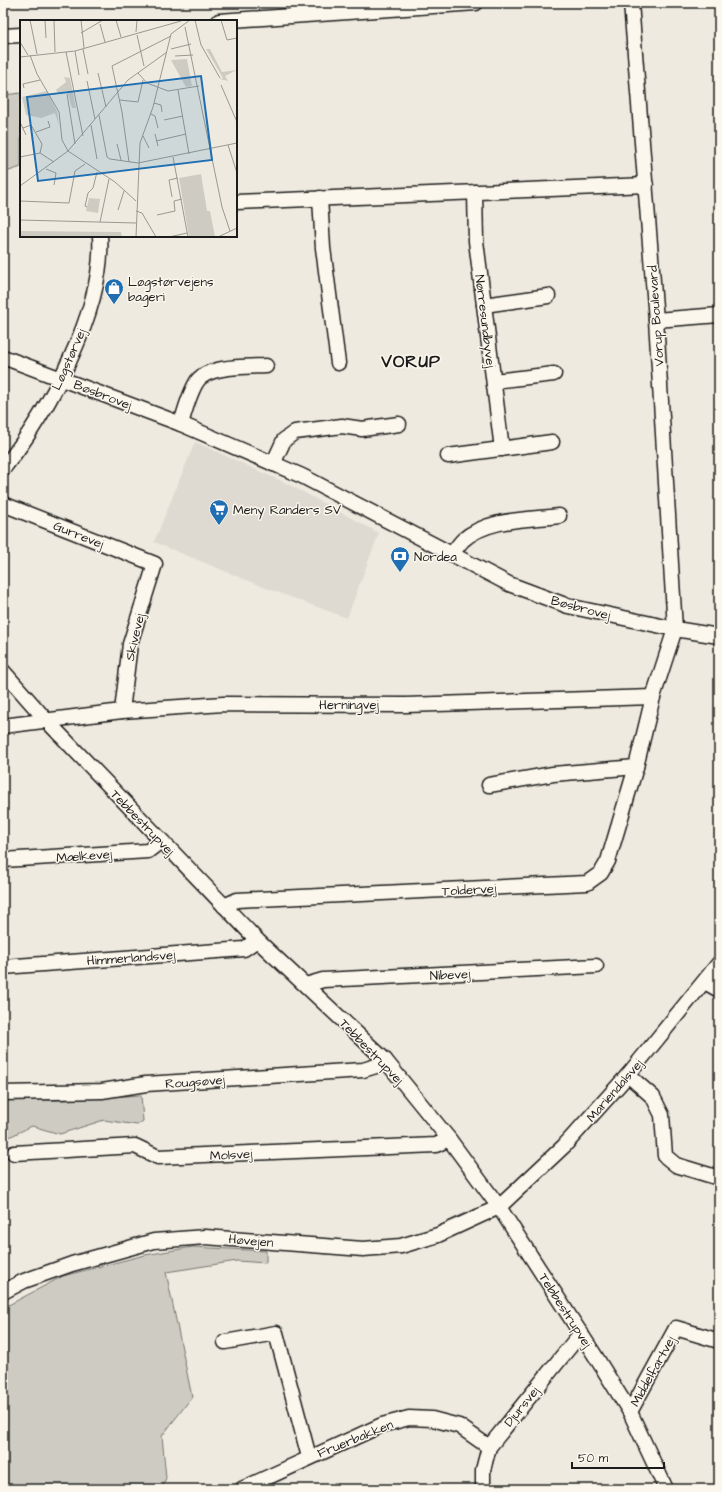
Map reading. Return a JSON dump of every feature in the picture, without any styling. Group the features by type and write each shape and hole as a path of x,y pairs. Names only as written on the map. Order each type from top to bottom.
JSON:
{"street":[{"path":"233,20 476,3"},
{"name":"Vorup Boulevard","path":"631,3 656,320 675,629"},
{"path":"3,36 20,35"},
{"path":"237,202 646,185"},
{"name":"Nørresundbyvej","path":"475,192 476,241 502,449"},
{"path":"320,198 323,248 338,363"},
{"name":"Løgstørvej","path":"3,469 20,448 62,379 93,296 98,268 100,237"},
{"path":"484,305 548,296"},
{"path":"656,320 719,315"},
{"name":"Bøsbrovej","path":"3,357 181,424 302,476 508,584 568,606 675,629 719,636"},
{"path":"181,424 196,382 203,374 215,370 266,366"},
{"path":"494,381 554,374"},
{"path":"273,464 284,440 294,432 342,426 362,429 400,424"},
{"path":"448,456 552,442"},
{"name":"Gurrevej","path":"3,504 155,564"},
{"path":"452,554 463,540 491,524 559,516"},
{"name":"Skivevej","path":"122,711 130,644 155,564"},
{"name":"Toldervej","path":"224,906 238,900 587,883 601,874 608,861 636,767 653,697 675,629"},
{"name":"Tebbestrupvej","path":"3,671 47,721 257,940 385,1060 449,1139 499,1207 581,1333 630,1412 666,1489"},
{"name":"Herningvej","path":"3,726 122,711 223,704 406,705 653,697"},
{"path":"489,785 553,774 636,767"},
{"name":"Mælkevej","path":"3,860 148,851 161,841"},
{"name":"Himmerlandsvej","path":"3,967 244,949 257,940"},
{"name":"Mariendalsvej","path":"499,1207 564,1146 628,1075 719,963"},
{"name":"Nibevej","path":"306,985 322,980 596,966"},
{"path":"705,982 719,990"},
{"name":"Rougsøvej","path":"3,1093 102,1092 146,1084 362,1070 376,1066 385,1060"},
{"path":"628,1075 653,1097 662,1115 665,1156 676,1165 719,1178"},
{"name":"Molsvej","path":"14,1154 135,1146 158,1157 436,1145 449,1139"},
{"name":"Høvejen","path":"3,1292 24,1281 72,1264 154,1241 205,1237 363,1249 401,1246 438,1235 499,1207"},
{"name":"Middelfartvej","path":"630,1412 676,1328 719,1341"},
{"name":"Fruerbakken","path":"225,1342 276,1333 309,1457"},
{"name":"Djursvej","path":"483,1489 483,1470 489,1447 581,1333"},
{"name":"Fruerbakken","path":"242,1489 309,1457 382,1425 409,1418 432,1419 459,1426 489,1447"}],"shaded area":[{"path":"20,93 20,167 3,173 3,95"},
{"path":"195,442 288,484 379,533 347,618 266,588 154,542"},
{"path":"141,1095 143,1121 137,1125 104,1120 60,1134 32,1126 3,1140 3,1100 65,1100"},
{"path":"193,1247 266,1251 266,1263 237,1261 166,1272 192,1397 162,1436 166,1478 161,1489 3,1489 3,1308 63,1276 145,1255"}],"place":[{"name":"Løgstørvejens bageri","path":"114,305"},
{"name":"Meny Randers SV","path":"219,526"},
{"name":"Nordea","path":"400,573"}],"district":[{"name":"VORUP","path":"411,361"}]}
